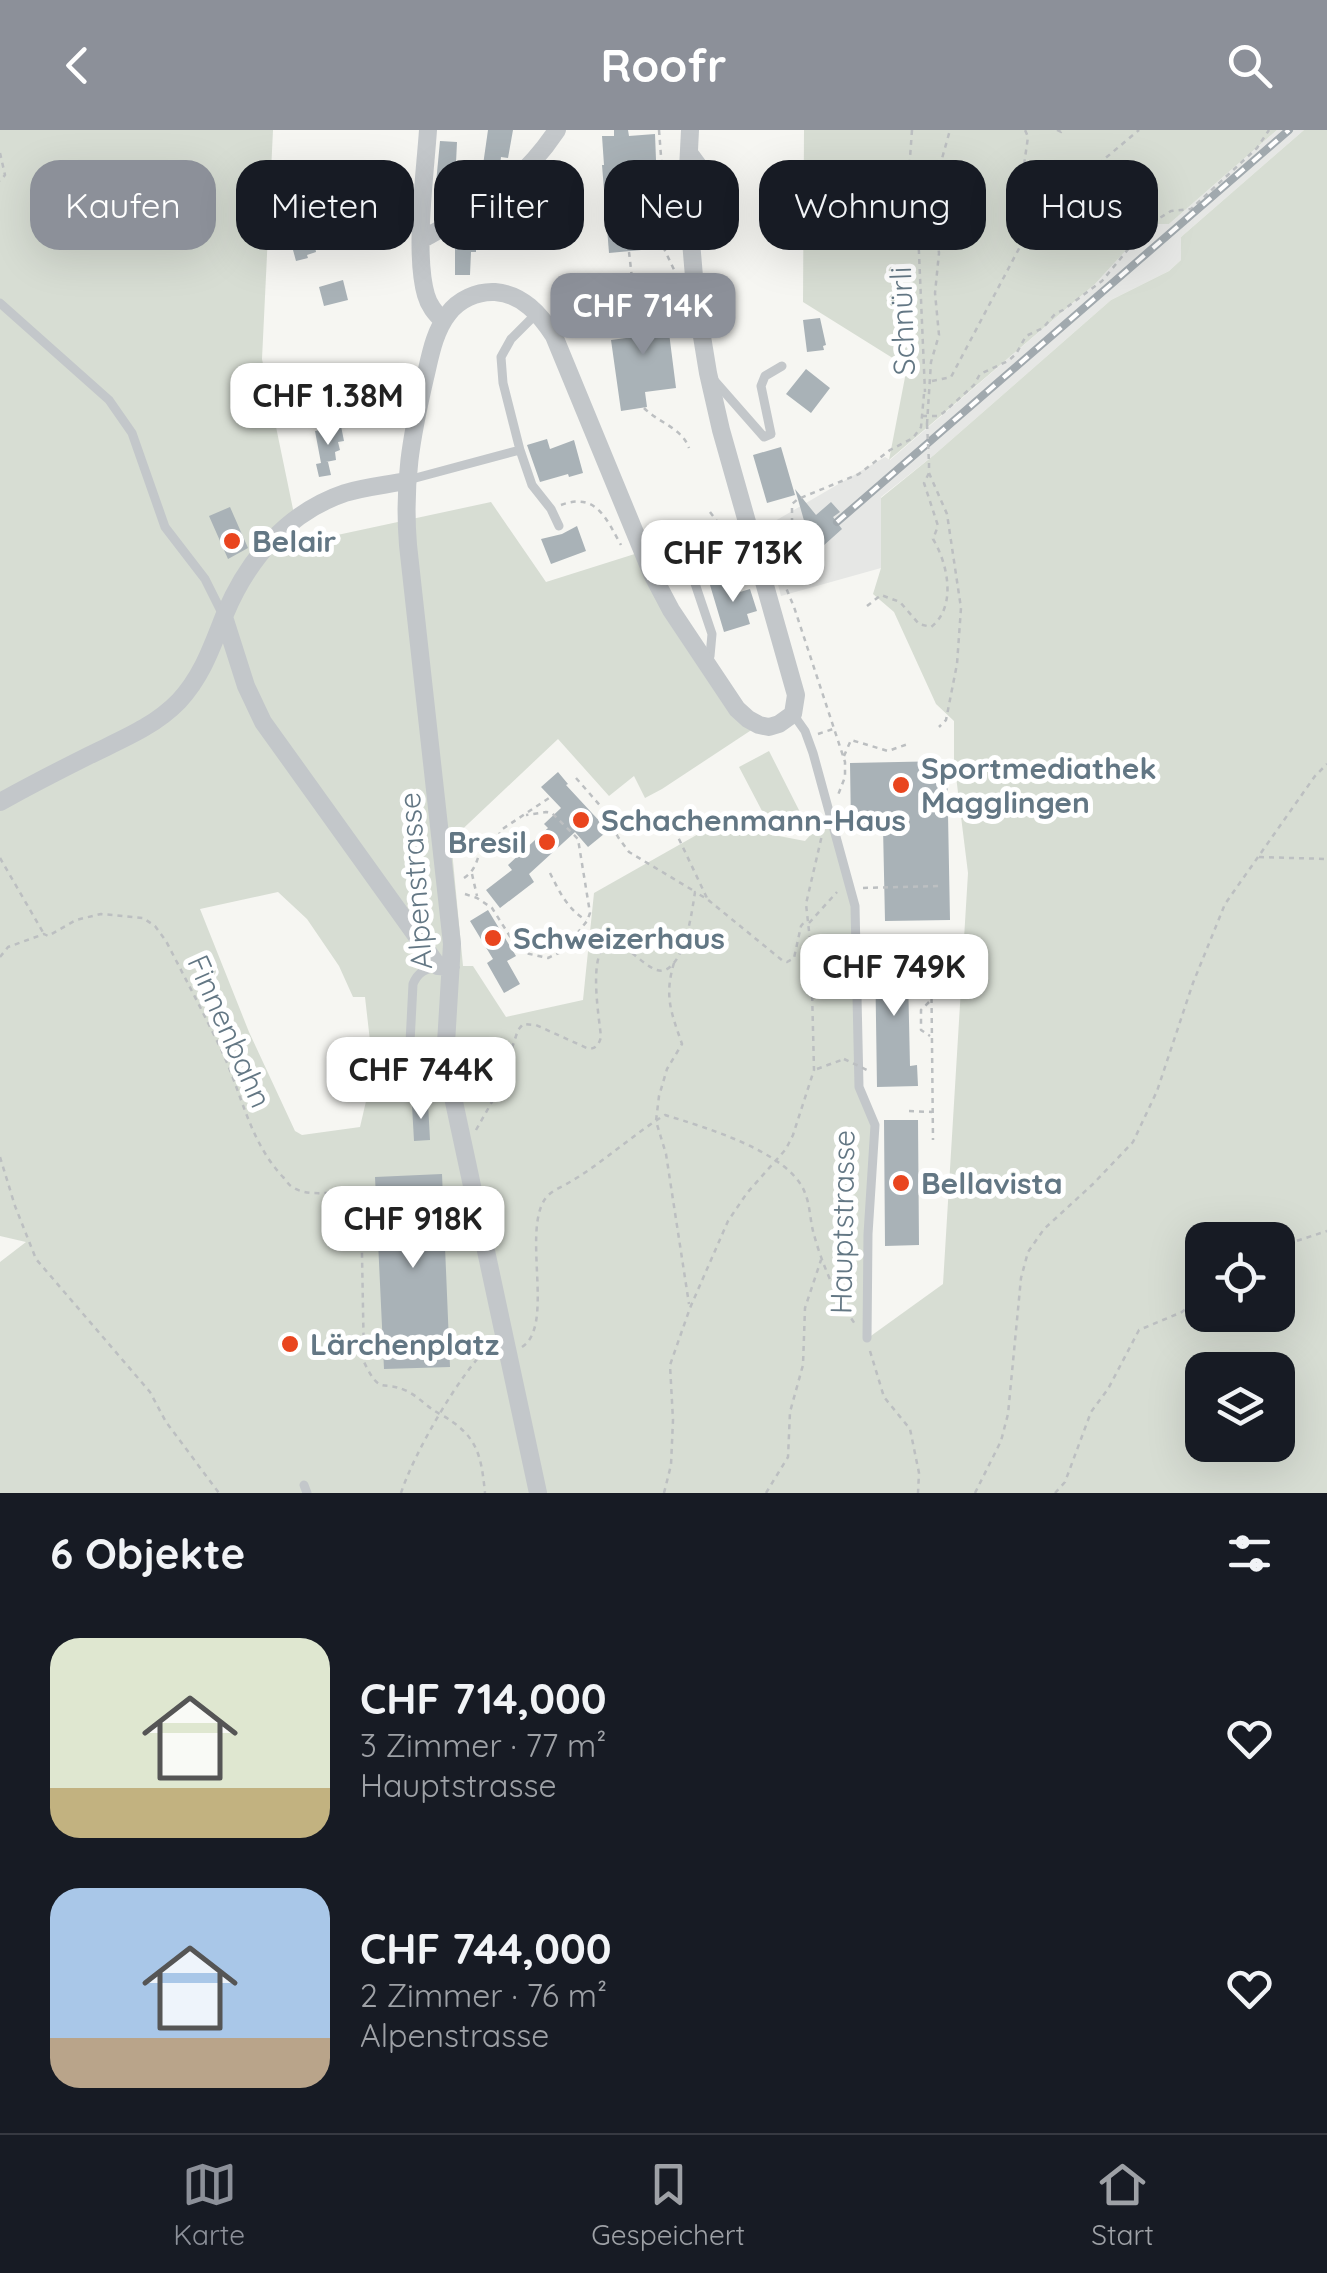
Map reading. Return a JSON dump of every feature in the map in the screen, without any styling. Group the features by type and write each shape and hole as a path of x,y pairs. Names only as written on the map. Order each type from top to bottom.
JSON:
{"street":[{"path":"428,130 422,240 425,294 430,306 443,321 455,306 485,292 498,292 516,297 537,312 554,336 652,574 671,610 738,709 748,720 769,726 793,714 796,696 708,373 696,300 689,137"},
{"path":"422,240 510,186 557,130"},
{"name":"Alpenstrasse","path":"443,321 413,428 406,481 408,545 452,944 444,966 445,1060 538,1493"},
{"path":"406,481 348,492 300,516 277,533 236,590 224,617 224,646 263,722 444,966"},
{"path":"0,802 149,726 177,702 224,646"}],"lane":[{"path":"689,137 702,160"},
{"path":"0,303 109,400 132,432 165,526 206,579 224,617"},
{"path":"537,312 511,339 501,357 503,384 532,484 559,526"},
{"path":"708,373 764,436 771,434 761,386 765,376 782,366"},
{"path":"406,481 520,450"},
{"path":"677,530 712,634 710,656 705,662"},
{"name":"Hauptstrasse","path":"793,714 805,731 833,807 856,906 859,1087 876,1126 868,1234 867,1338"},
{"path":"416,1098 410,1062 413,984 424,970 444,966"},
{"path":"410,1062 445,1060"}],"path":[{"path":"659,130 661,160"},
{"name":"Schnürli","path":"912,130 909,172 917,208 927,391"},
{"path":"938,727 946,720 957,664 961,608 947,514 929,473 925,416 939,335 935,294 939,253 932,206 950,130"},
{"path":"1025,160 1026,130"},
{"path":"1102,160 1139,130"},
{"path":"925,416 944,413 974,385 980,374 1008,361 1026,336 1094,289 1148,225 1171,212 1191,209 1258,148 1269,130"},
{"path":"0,153 5,174 0,181"},
{"path":"665,250 677,277"},
{"path":"930,381 951,377 1019,250"},
{"path":"628,252 640,312"},
{"path":"636,282 684,276"},
{"path":"644,408 682,434 688,448"},
{"path":"792,523 792,504 798,499 872,466 890,450 913,438 925,416"},
{"path":"866,606 881,595 900,602 919,624 931,627 941,620 947,590 946,567 933,540 938,526 924,483 929,473"},
{"path":"550,510 576,500 587,502 607,520 621,545"},
{"path":"710,512 744,558 756,559"},
{"path":"787,532 790,540"},
{"path":"664,1493 671,1465 670,1365 690,1308 728,1221 793,1135 814,1070 812,949 806,904 823,832 845,777 843,758 776,563"},
{"path":"704,579 737,568 741,581"},
{"path":"816,735 833,730"},
{"path":"843,758 851,740 888,751 908,744"},
{"path":"974,1493 1001,1441 1008,1414 1021,1278 1028,1252 1044,1229 1133,1142 1157,1091 1226,904 1256,857 1327,764"},
{"path":"576,778 604,810 629,852 707,899 782,961 794,958 806,918"},
{"path":"460,886 479,861 485,839 498,838 501,830 549,798"},
{"path":"458,893 477,898 492,908 518,949 525,953 548,958 563,951 590,913 578,840 552,813 526,815"},
{"path":"655,823 668,816 707,899"},
{"path":"1256,857 1327,859"},
{"path":"0,858 44,934"},
{"path":"472,873 477,898"},
{"path":"550,873 560,895 577,916 587,921"},
{"path":"852,888 942,886"},
{"path":"808,924 839,889"},
{"path":"690,1308 666,1154 656,1121 658,1096 667,1069 682,1044 668,984 688,931 695,892"},
{"name":"Finnenbahn","path":"0,957 8,947 48,936 76,920 101,914 143,918 155,926 222,1049 257,1141 276,1170 294,1188 344,1193 361,1201 364,1362 372,1380 383,1387 405,1390 469,1435 481,1458 485,1493"},
{"path":"473,1134 498,1093 523,1024 536,1024 589,1049 599,1044 596,961 607,944 624,948 662,971 674,962"},
{"path":"902,947 931,947 933,1140"},
{"path":"932,1000 921,1010 920,1023 921,1030 932,1036"},
{"path":"814,1070 844,1059 868,1070"},
{"path":"909,1111 932,1112"},
{"path":"514,1352 528,1342 536,1325 536,1235 538,1215 547,1196 666,1116 724,1133 794,1174 805,1192 822,1256 852,1320 867,1338 884,1397 910,1430 919,1473 918,1493"},
{"path":"0,1157 14,1206 36,1259 150,1392 166,1422 219,1493"},
{"path":"1295,1241 1327,1230"},
{"path":"766,1493 788,1457 790,1412 803,1365 805,1308 822,1256"},
{"path":"1054,1493 1065,1482 1091,1412 1108,1389 1139,1330 1185,1309"},
{"path":"401,1493 408,1473 479,1355 503,1333"}],"shaded area":[{"path":"0,130 273,130 272,160 236,160 236,250 267,250 262,359 300,543 491,502 546,582 641,552 652,574 759,725 645,798 634,776 609,796 558,739 451,840 463,966 473,966 506,1017 583,1000 594,893 716,824 805,841 831,812 852,888 859,1087 875,1125 868,1338 943,1284 968,873 954,760 954,721 936,704 894,612 873,594 881,568 881,498 1111,300 1169,271 1181,260 1181,237 1304,130 1327,130 1327,1493 0,1493 0,1262 26,1242 0,1236","holes":["278,892 307,919 339,966 353,997 365,997 370,1041 380,1041 360,1127 302,1135 295,1131 249,1032 200,909"]},
{"path":"804,130 1277,130 1169,224 1158,224 1158,160 1006,160 1006,250 1126,250 1095,284 889,460 907,367 803,302 803,250 986,250 986,160 804,160"},
{"path":"1277,130 1304,130 1181,237 1181,260 1169,271 1111,300 881,497 881,568 781,596 763,528 885,457 890,460 1095,284 1126,250 1158,250 1158,224 1169,224"},
{"path":"769,751 803,818 774,834 739,767"}],"building":[{"path":"488,130 513,130 508,158 484,160"},
{"path":"614,130 628,130 629,136 655,134 656,160 604,160 604,165 602,136 614,136"},
{"path":"440,141 457,142 456,160 438,160"},
{"path":"293,250 316,250 308,258 296,261"},
{"path":"455,250 476,250 471,252 470,275 455,275"},
{"path":"343,280 348,300 324,306 319,287"},
{"path":"666,309 676,388 645,392 647,407 621,411 611,340 626,338 623,314"},
{"path":"820,318 826,345 824,350 807,352 803,320"},
{"path":"806,369 830,388 811,413 786,394"},
{"path":"380,389 399,394 391,425 373,421"},
{"path":"341,426 344,441 338,442 336,460 326,462 331,475 319,477 316,464 321,463 315,431"},
{"path":"547,439 550,449 574,440 583,473 540,482 527,445"},
{"path":"781,447 795,495 767,503 753,455"},
{"path":"795,489 816,515 831,502 840,512 833,517 842,529 803,564 805,570 788,575 779,543 808,536 801,528 805,524"},
{"name":"Belair","path":"230,507 248,548 228,559 209,516"},
{"path":"577,526 586,551 551,564 541,539"},
{"path":"723,581 724,585 737,581 740,592 750,589 757,611 747,614 750,624 724,632 710,585"},
{"path":"947,761 950,920 885,921 883,827 851,828 850,763"},
{"path":"558,772 604,826 604,834 588,847 575,832 529,874 534,882 500,908 486,890 512,870 508,865 548,828 544,824 561,808 541,787"},
{"name":"Schweizerhaus","path":"488,910 516,956 507,961 520,984 504,993 487,963 493,959 470,921"},
{"path":"875,952 915,952 915,976 908,976 910,1066 917,1065 918,1086 877,1087"},
{"path":"428,1103 430,1140 414,1141 412,1105"},
{"name":"Bellavista","path":"884,1120 918,1120 919,1245 885,1246"},
{"path":"442,1174 450,1367 384,1369 375,1177"}],"railway":[{"path":"837,522 1289,130"}],"place":[{"name":"Belair","path":"232,541"},
{"name":"Sportmediathek Magglingen","path":"901,785"},
{"name":"Schachenmann-Haus","path":"581,820"},
{"name":"Bresil","path":"547,842"},
{"name":"Schweizerhaus","path":"493,938"},
{"name":"Bellavista","path":"901,1183"},
{"name":"Lärchenplatz","path":"290,1344"}]}
